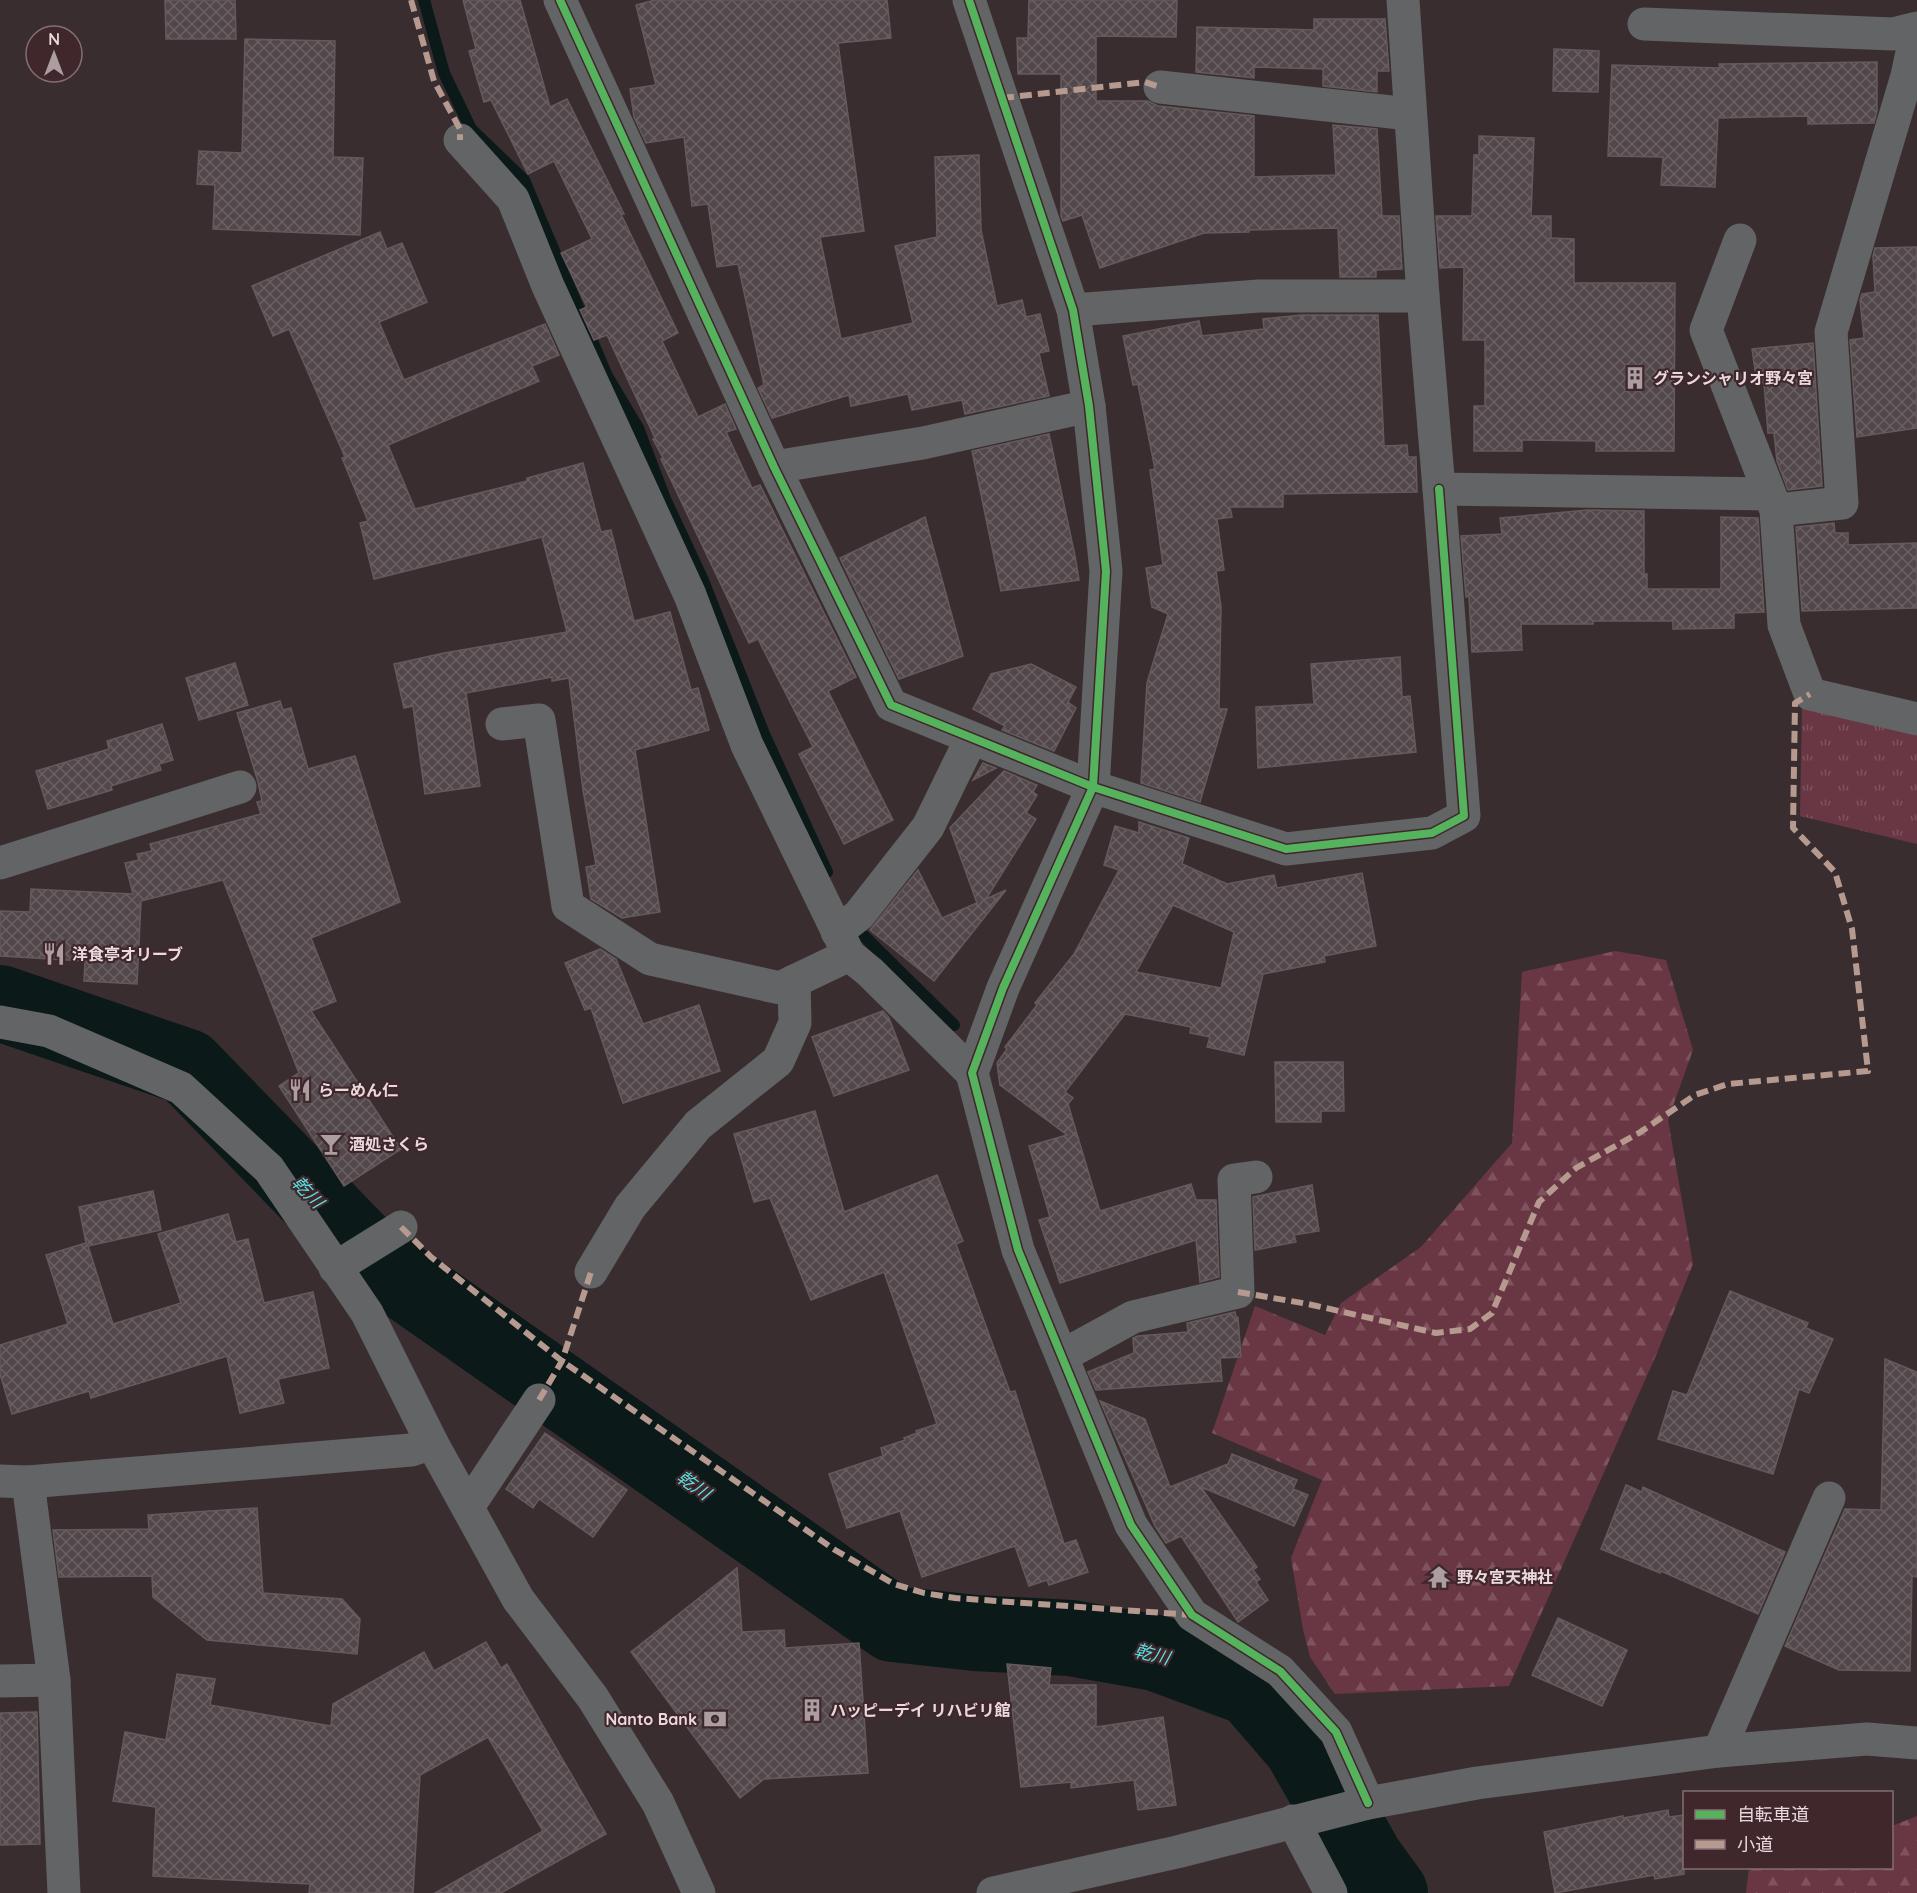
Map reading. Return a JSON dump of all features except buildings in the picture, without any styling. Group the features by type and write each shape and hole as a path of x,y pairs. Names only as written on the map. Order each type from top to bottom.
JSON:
{"street":[{"path":"560,0 774,467 891,705 1093,787 1286,849 1432,833 1464,816 1402,0"},
{"path":"969,0 1073,310 1089,406 1107,572 1093,787 1003,988 972,1073"},
{"path":"1439,489 1842,503 1831,332 1907,76 1917,29 1893,34 1665,16"},
{"path":"1160,87 1410,114"},
{"path":"460,140 513,199 548,286 690,595 747,745 843,944 972,1073 1018,1250 1131,1525 1192,1614 1281,1671 1336,1732 1368,1803"},
{"path":"1740,240 1706,330 1773,502 1784,626 1810,694 1917,719"},
{"path":"1073,310 1259,296 1423,296"},
{"path":"774,467 923,443 1089,406"},
{"path":"502,724 539,720 568,906 650,959 780,988 794,981 843,944 859,915 928,827 971,738"},
{"path":"0,863 240,787"},
{"path":"591,1272 630,1207 698,1125 778,1061 795,1023 794,981"},
{"path":"0,1022 49,1031 182,1088 269,1170 367,1313 432,1443 518,1599 593,1698 658,1803 699,1893"},
{"path":"1062,1356 1133,1317 1238,1292 1234,1180 1256,1177"},
{"path":"335,1268 401,1227"},
{"path":"468,1507 539,1400"},
{"path":"64,1893 54,1680 14,1481 411,1450 432,1443"},
{"path":"1719,1751 1829,1498"},
{"path":"0,1681 54,1680"},
{"path":"993,1893 1177,1852 1368,1803 1477,1783 1719,1751 1867,1739 1917,1743"},
{"path":"1293,1821 1331,1893"}],"green space":[{"path":"1802,706 1917,733 1917,844 1800,816"},
{"path":"1615,951 1666,960 1693,1050 1668,1120 1693,1264 1657,1353 1509,1686 1335,1694 1310,1657 1291,1558 1322,1480 1212,1433 1255,1306 1325,1335 1341,1303 1421,1247 1512,1143 1522,972"},
{"path":"1917,1816 1917,1893 1746,1893 1749,1869 1893,1869 1893,1826"}],"waterway":[{"path":"424,0 444,73 471,129 524,180 607,376 638,428 665,499 702,578 764,734 827,872"},
{"path":"864,936 954,1025"},
{"name":"乾川","path":"0,1003 187,1067 376,1262 893,1624 975,1633 1071,1638 1156,1653 1251,1688 1301,1746 1366,1860 1390,1893"}],"marked path":[{"path":"411,0 434,81 460,129 460,140"},
{"path":"1002,98 1145,82 1160,87"},
{"path":"1238,1292 1308,1304 1436,1333 1470,1329 1492,1313 1539,1202 1576,1168 1639,1133 1695,1095 1728,1084 1868,1071 1852,929 1835,872 1793,828 1795,703 1810,694"},
{"path":"401,1227 431,1257 562,1361 835,1550 894,1584 924,1593 955,1598 1192,1615"},
{"path":"539,1400 562,1361 591,1272"}],"cycle path":[{"path":"560,0 774,467 891,705 1093,787 1286,849 1432,833 1464,816 1439,489"},
{"path":"969,0 1073,310 1089,406 1106,571 1093,787 1003,988 972,1073 1018,1250 1131,1525 1192,1615 1280,1671 1336,1732 1368,1803"}],"place":[{"name":"グランシャリオ野々宮","path":"1635,378"},
{"name":"洋食亭オリーブ","path":"54,954"},
{"name":"らーめん仁","path":"300,1090"},
{"name":"酒処さくら","path":"331,1144"},
{"name":"野々宮天神社","path":"1439,1577"},
{"name":"ハッピーデイ リハビリ館","path":"812,1710"},
{"name":"Nanto Bank","path":"715,1719"}]}
